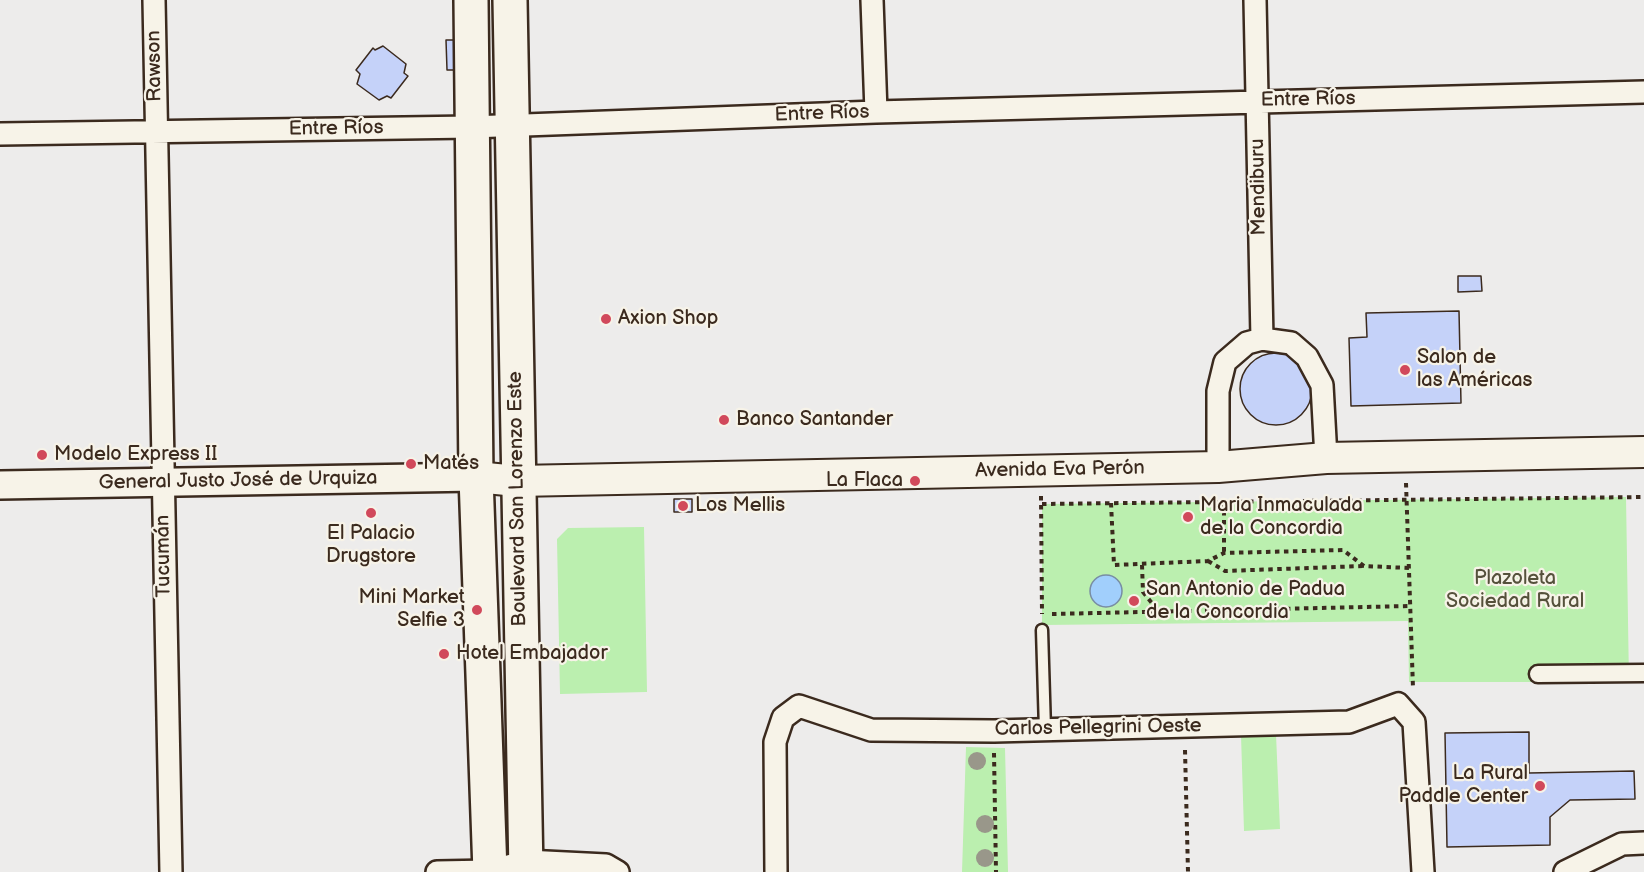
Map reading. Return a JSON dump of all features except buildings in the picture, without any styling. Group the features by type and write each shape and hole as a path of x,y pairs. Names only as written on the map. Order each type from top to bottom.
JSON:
{"main road":[{"name":"Boulevard San Lorenzo Este","path":"471,0 476,477 490,871"},
{"name":"Boulevard San Lorenzo Este","path":"510,0 510,126 526,866"},
{"name":"Avenida Eva Perón","path":"476,477 517,480 1218,467 1326,458 1644,452"}],"street":[{"name":"Rawson","path":"154,0 156,132"},
{"path":"872,0 876,112"},
{"name":"Mendiburu","path":"1255,0 1262,339"},
{"name":"Entre Ríos","path":"0,134 471,127 876,112 1644,92"},
{"name":"Tucumán","path":"156,132 171,872"},
{"path":"1218,467 1218,391 1225,362 1247,343 1262,339 1291,343 1307,357 1322,385 1326,458"},
{"name":"General Justo José de Urquiza","path":"0,485 476,477"},
{"path":"1538,674 1644,673"},
{"name":"Carlos Pellegrini Oeste","path":"776,872 775,742 783,718 799,706 871,730 994,731 1349,722 1371,711 1398,704 1414,722"},
{"path":"1414,722 1423,872"},
{"path":"1565,872 1622,844 1644,843"},
{"path":"436,872 490,871 526,866 606,865 618,872"}],"lane":[{"path":"1042,630 1045,730"}],"path":[{"path":"1405,457 1414,722"},
{"path":"1041,470 1042,630"},
{"path":"1042,504 1644,497"},
{"path":"1224,502 1224,554"},
{"path":"1111,503 1114,565 1208,561 1224,554 1343,550 1365,566"},
{"path":"1208,561 1225,571 1365,566 1409,568"},
{"path":"1142,565 1143,592 1159,612"},
{"path":"1042,614 1410,606"},
{"path":"1184,726 1188,872"},
{"path":"994,731 996,872"}],"green space":[{"name":"Plazoleta Sociedad Rural","path":"1626,497 1629,682 1409,682 1408,621 1042,625 1042,504"},
{"path":"644,527 647,692 560,694 557,539 568,528"},
{"path":"1276,734 1280,829 1244,831 1241,735"},
{"path":"966,747 1005,748 1008,872 962,872"}],"water":[{"path":"1106,575 1117,580 1122,591 1117,602 1106,607 1095,602 1090,591 1095,580"}],"place":[{"name":"Axion Shop","path":"606,319"},
{"name":"Salon de las Américas","path":"1405,370"},
{"name":"Banco Santander","path":"724,420"},
{"name":"Modelo Express II","path":"42,455"},
{"name":"Matés","path":"411,464"},
{"name":"La Flaca","path":"915,481"},
{"name":"Los Mellis","path":"683,506"},
{"name":"El Palacio Drugstore","path":"371,513"},
{"name":"Maria Inmaculada de la Concordia","path":"1188,517"},
{"name":"San Antonio de Padua de la Concordia","path":"1134,601"},
{"name":"Mini Market Selfie 3","path":"477,610"},
{"name":"Hotel Embajador","path":"444,654"},
{"name":"La Rural Paddle Center","path":"1540,786"}]}
